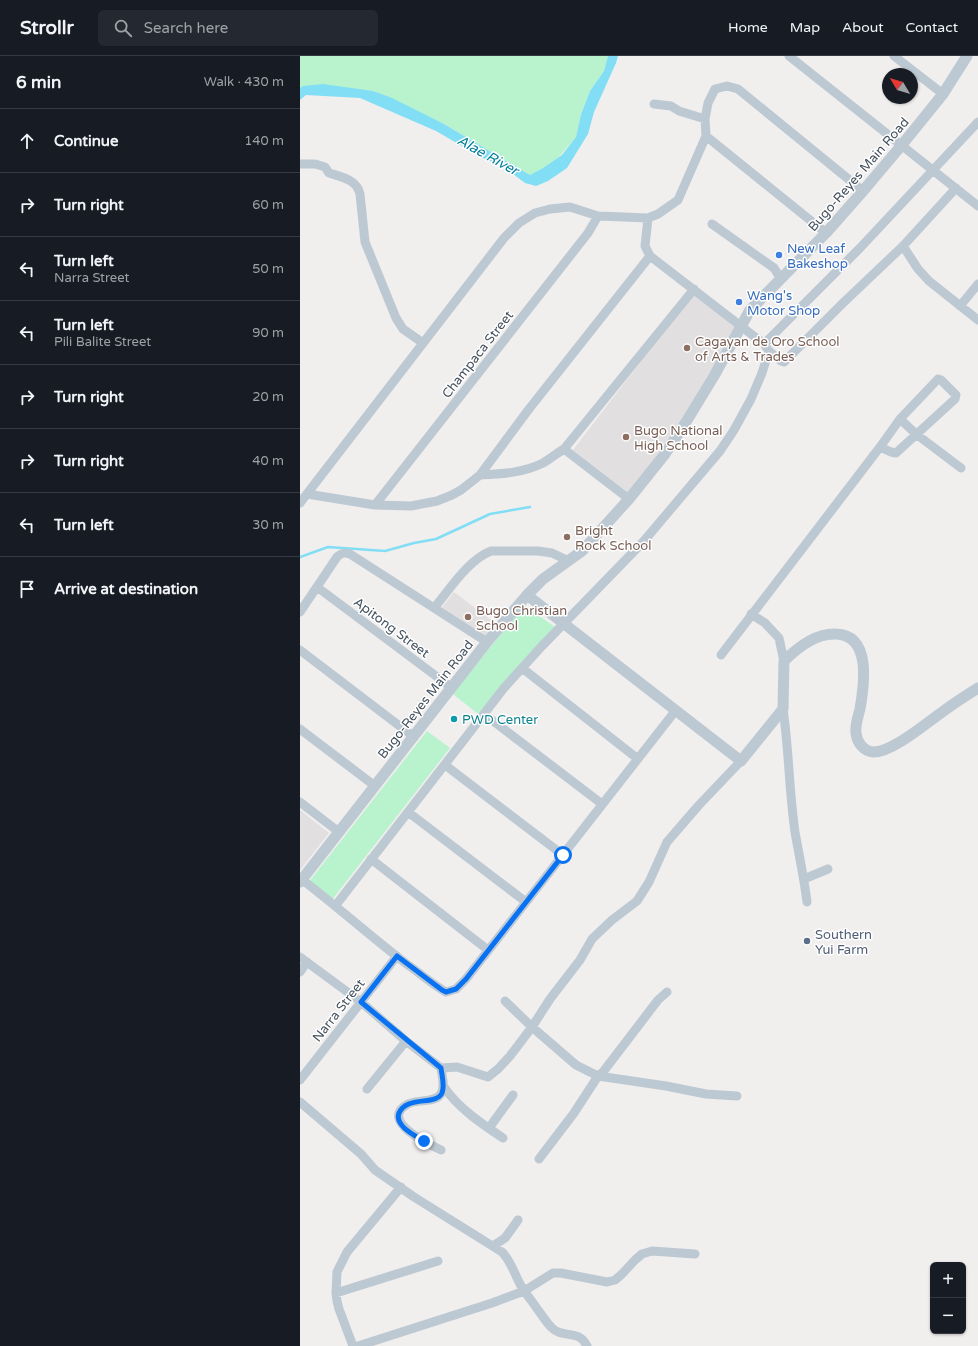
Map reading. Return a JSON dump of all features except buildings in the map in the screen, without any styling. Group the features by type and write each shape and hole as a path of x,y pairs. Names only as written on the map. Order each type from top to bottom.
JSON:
{"street":[{"path":"789,56 978,206"},
{"path":"894,56 943,94"},
{"name":"Bugo-Reyes Main Road","path":"301,880 487,642 527,595 544,579 582,550 629,499 665,454 686,422 714,376 753,306 826,233 863,191 943,94 967,56"},
{"path":"300,503 504,238 519,223 535,213 564,207 598,216 648,218 658,214 678,200 706,136 705,119 708,102 715,89 727,86 738,90 863,191"},
{"path":"654,104 671,106 679,111 705,119"},
{"path":"336,905 484,714 522,668 643,542 720,451 734,430 751,399 762,374 766,348 978,122"},
{"path":"706,136 826,233"},
{"path":"300,164 315,164 325,167 329,173 342,177 356,185 359,189 365,242 396,318 403,329 423,343"},
{"path":"648,218 645,246 650,256 741,326 781,361 786,360 903,246 956,188"},
{"name":"Champaca Street","path":"375,505 588,233 598,216"},
{"path":"712,224 774,268 781,279"},
{"path":"903,246 918,269 929,281 978,320"},
{"path":"306,494 375,505 411,506 437,501 461,490 480,475 529,409 650,256"},
{"path":"960,306 978,284"},
{"path":"480,475 523,470 542,463 564,449 694,289"},
{"path":"721,655 900,419 938,379 956,395 956,397 896,452 891,452 880,447"},
{"path":"900,419 916,434 961,468"},
{"path":"564,449 629,499"},
{"path":"434,608 475,561 491,551 538,551 552,553 569,561"},
{"path":"300,612 337,557 340,554 345,553 350,554 487,642"},
{"name":"Apitong Street","path":"317,587 452,688"},
{"path":"527,595 741,761"},
{"path":"751,614 765,623 779,638 784,661 783,709 795,831 807,902"},
{"path":"784,661 798,648 828,634 846,636 855,642 860,651 863,678 856,732 857,740 866,750 873,752 881,751 903,740 958,700 978,688"},
{"path":"300,650 414,737"},
{"path":"522,668 638,759"},
{"path":"300,972 304,960 361,1002 406,1041 441,1068 457,1067 488,1077 502,1065 532,1027 550,999 580,960 592,939 612,920 637,901 650,882 667,842 698,805 741,761 783,709"},
{"path":"301,880 336,905 397,956 446,992 456,989 461,985 676,710"},
{"path":"484,714 602,804"},
{"path":"300,729 375,786"},
{"path":"445,765 563,855"},
{"path":"300,802 339,832"},
{"path":"408,812 526,902"},
{"path":"371,859 488,950"},
{"path":"804,879 828,869"},
{"name":"Narra Street","path":"300,1080 397,956"},
{"path":"539,1159 569,1119 598,1076 603,1072 658,1000 667,992"},
{"path":"505,1001 532,1027 576,1065 598,1076 666,1086 706,1094 737,1096"},
{"path":"367,1089 406,1041"},
{"path":"441,1068 444,1087 449,1095 503,1138"},
{"path":"441,1150 410,1132 402,1126 398,1120 402,1109 408,1104 436,1099 442,1094 444,1087"},
{"path":"489,1128 513,1095"},
{"path":"300,1102 361,1154 375,1170 452,1222 493,1246 507,1257 524,1291 550,1327 560,1334 576,1335 581,1337 587,1346"},
{"path":"353,1346 339,1309 336,1293 337,1272 347,1252 401,1187"},
{"path":"493,1246 505,1238 518,1220"},
{"path":"358,1346 524,1291 553,1273 561,1273 607,1282 615,1280 642,1254 652,1251 695,1254"},
{"path":"336,1293 438,1261"}],"shaded area":[{"path":"694,292 736,327 682,419 630,494 573,450"},
{"name":"Bugo Christian School","path":"454,592 495,623 483,639 440,610"},
{"path":"300,810 329,833 300,870"}],"green space":[{"path":"300,56 608,56 604,71 590,91 581,113 576,137 558,158 530,175 444,124 373,91 300,88"},
{"path":"524,605 555,627 478,714 453,694"},
{"path":"427,731 450,748 331,901 308,883"}],"water":[{"name":"Alae River","path":"608,56 618,56 594,112 588,134 567,168 548,181 536,186 525,183 505,168 481,157 436,131 360,98 306,95 300,100 300,88 303,86 323,84 373,91 392,98 444,124 530,175 562,155 576,137 581,114 590,91 604,71"}],"waterway":[{"path":"300,557 328,547 385,551 436,539 490,514 530,507"}],"place":[{"name":"New Leaf Bakeshop","path":"779,255"},
{"name":"Wang's Motor Shop","path":"739,302"},
{"name":"Cagayan de Oro School of Arts & Trades","path":"687,348"},
{"name":"Bugo National High School","path":"626,437"},
{"name":"Bright Rock School","path":"567,537"},
{"name":"Bugo Christian School","path":"468,617"},
{"name":"PWD Center","path":"454,719"},
{"name":"Southern Yui Farm","path":"807,941"}],"route":[{"path":"424,1141 402,1126 398,1120 399,1114 408,1104 436,1099 442,1094 444,1087 441,1068 406,1041 361,1002 397,956 442,990 446,992 456,989 466,979 563,855"}]}
